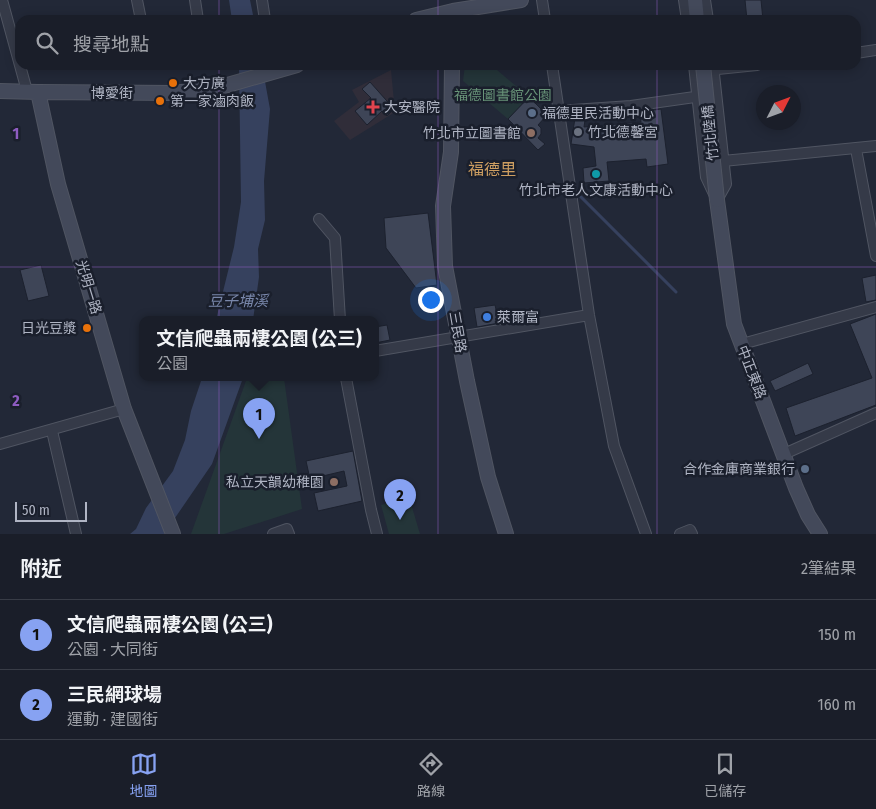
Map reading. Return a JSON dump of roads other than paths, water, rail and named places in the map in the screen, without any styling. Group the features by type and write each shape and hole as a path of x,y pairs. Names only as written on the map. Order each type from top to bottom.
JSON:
{"street":[{"path":"2,0 15,40"},
{"path":"137,0 140,15"},
{"path":"195,0 197,15"},
{"path":"262,0 264,15"},
{"path":"434,15 452,10 522,0"},
{"path":"542,0 544,15"},
{"path":"684,0 686,15"},
{"path":"695,0 696,15"},
{"path":"706,0 708,15"},
{"path":"861,52 876,50"},
{"path":"25,70 32,92"},
{"name":"博愛街","path":"0,91 175,93 224,86 268,70"},
{"name":"三民路","path":"452,70 451,152 443,206 445,266 467,381 488,476 506,534"},
{"path":"553,70 589,315 614,446 646,534"},
{"name":"中正東路","path":"703,70 697,96 706,177 717,200 734,324 808,515 820,534"},
{"name":"竹北陸橋","path":"704,70 717,200"},
{"name":"中正東路","path":"705,70 716,94 726,184 717,200"},
{"name":"光明一路","path":"32,92 124,409 173,534"},
{"path":"558,111 631,106 716,94"},
{"path":"723,161 876,146"},
{"path":"856,149 876,256"},
{"path":"320,219 335,238 340,316"},
{"path":"742,344 876,307"},
{"path":"379,350 589,315"},
{"path":"347,381 377,534"},
{"path":"0,444 52,431 124,409"},
{"path":"784,454 876,413"},
{"path":"52,431 76,534"},
{"path":"272,534 287,530 289,534"}],"water":[{"path":"229,0 250,0 253,15 231,15"},
{"name":"豆子埔溪","path":"239,70 263,70 270,109 264,181 265,220 258,249 259,277 254,316 217,316 234,247 241,202"},
{"path":"201,381 242,381 212,464 164,534 130,534 136,529 146,508 173,471 185,440 191,411"}],"waterway":[{"path":"581,197 676,292"}],"place":[{"name":"大方廣","path":"173,83"},
{"name":"第一家滷肉飯","path":"160,101"},
{"name":"大安醫院","path":"373,107"},
{"name":"福德里民活動中心","path":"532,113"},
{"name":"竹北德馨宮","path":"578,132"},
{"name":"竹北市立圖書館","path":"531,133"},
{"name":"竹北市老人文康活動中心","path":"596,174"},
{"name":"萊爾富","path":"487,317"},
{"name":"日光豆漿","path":"87,328"},
{"name":"文信爬蟲兩棲公園 (公三)","path":"259,439"},
{"name":"合作金庫商業銀行","path":"805,469"},
{"name":"私立天韻幼稚園","path":"334,482"},
{"name":"三民網球場","path":"400,520"}],"district":[{"name":"福德里","path":"492,169"}],"park label":[{"name":"福德圖書館公園","path":"503,95"}]}
